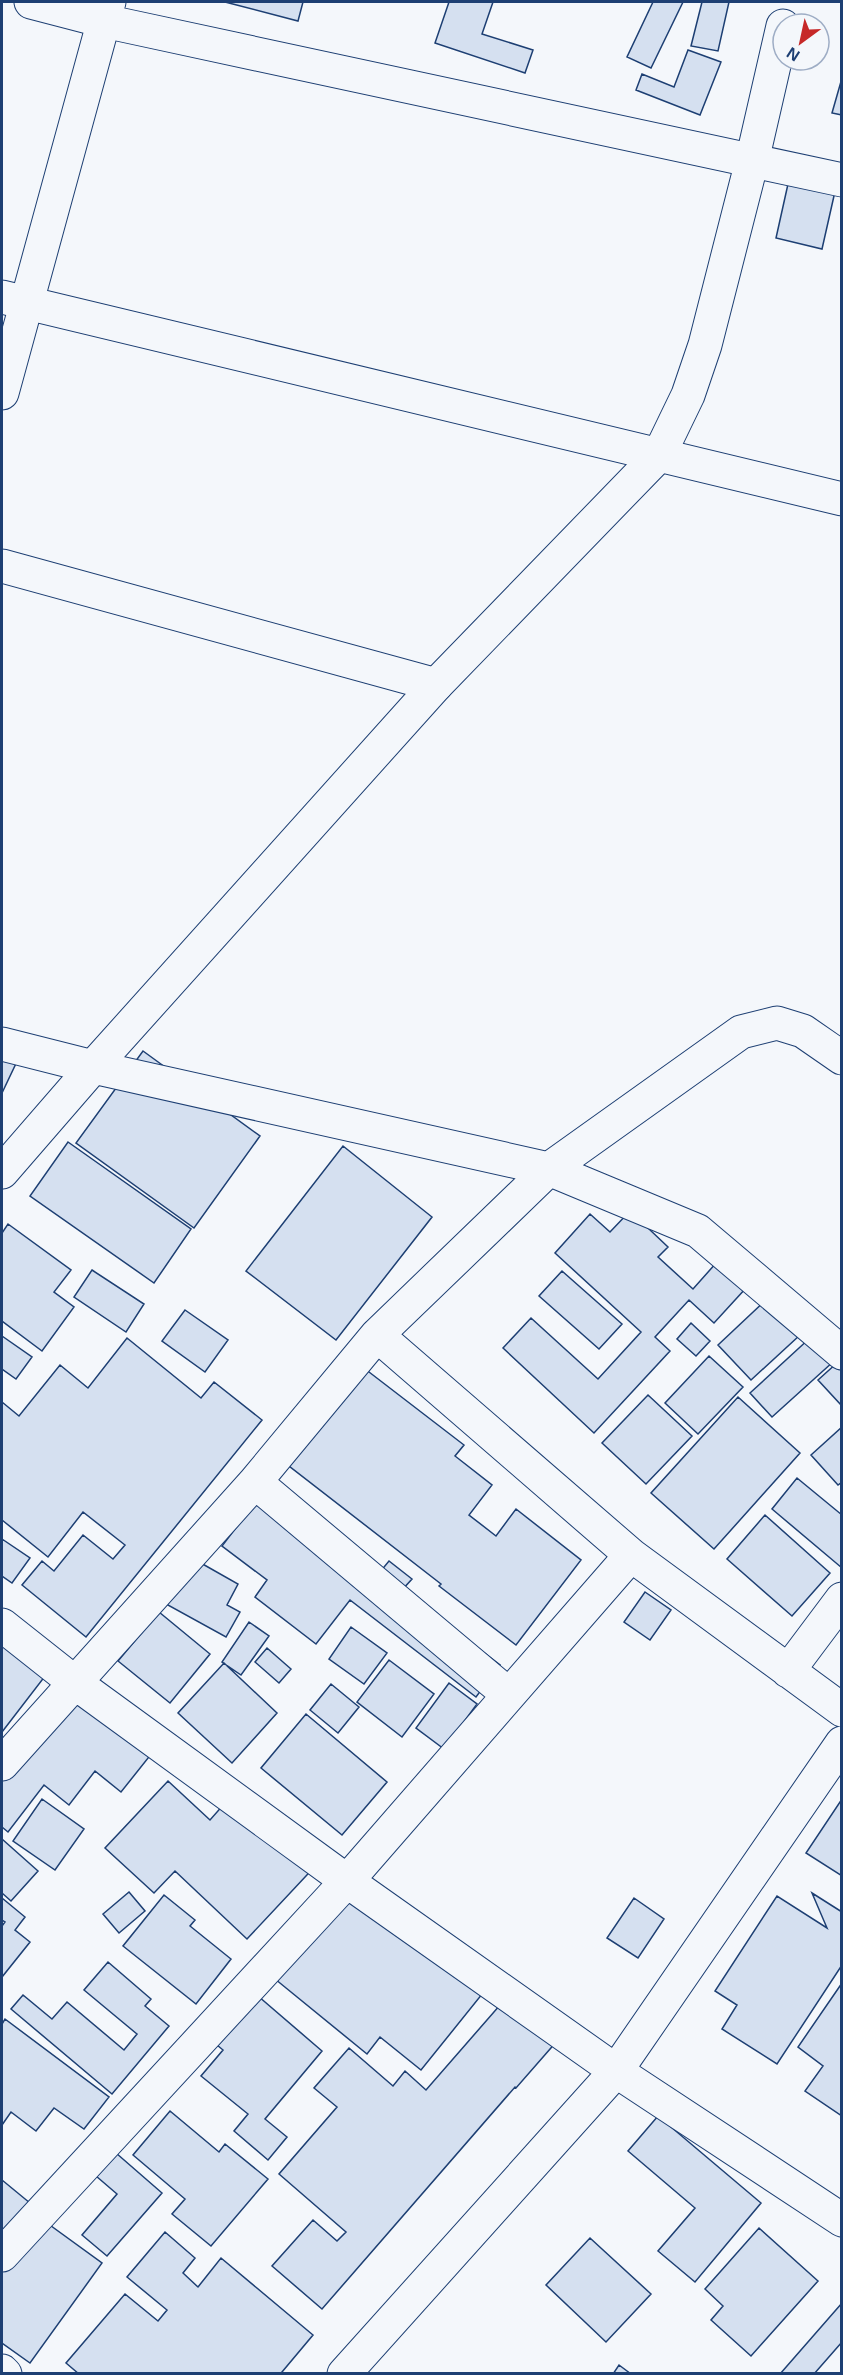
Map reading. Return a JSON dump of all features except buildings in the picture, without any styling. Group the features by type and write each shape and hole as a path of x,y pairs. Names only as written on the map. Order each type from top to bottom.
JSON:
{"street":[{"path":"31,2 107,11 842,180"},
{"path":"2,393 13,300 107,11"},
{"path":"2,1172 93,1067 436,685 658,455 688,395 705,345 772,72"},
{"path":"13,300 842,499"},
{"path":"2,567 436,685"},
{"path":"2,1764 255,1482 377,1335 549,1169 741,1032 777,1023 803,1031 842,1058"},
{"path":"2,1044 93,1067 549,1169 698,1232 842,1353"},
{"path":"377,1335 631,1555 842,1710"},
{"path":"255,1482 509,1695"},
{"path":"2,2255 346,1881 631,1555"},
{"path":"788,1671 842,1599"},
{"path":"2,1625 74,1682 346,1881 616,2071 842,2220"},
{"path":"344,2373 616,2071 842,1743"}]}
